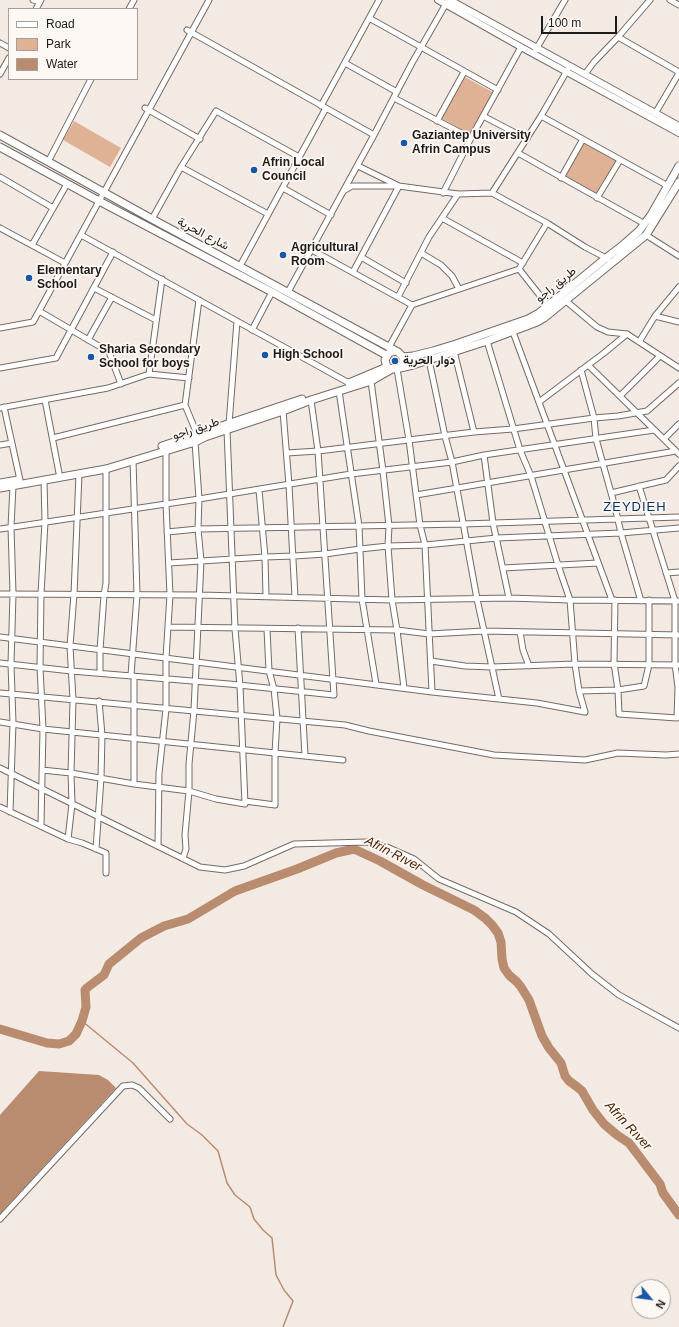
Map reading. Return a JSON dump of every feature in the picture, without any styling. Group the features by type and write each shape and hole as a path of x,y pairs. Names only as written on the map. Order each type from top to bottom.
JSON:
{"main road":[{"name":"شارع الحرية","path":"0,135 240,266 272,292 396,351"},
{"name":"شارع الحرية","path":"0,147 99,201 257,280 288,292 314,311 386,355"},
{"name":"طريق راجو","path":"0,488 106,468 195,442 228,427 349,383 394,368 413,365 429,360 513,332 537,322 606,258 624,245 644,224 651,215 679,166"},
{"name":"طريق راجو","path":"403,357 433,352 533,316 566,301 646,235 679,182"},
{"path":"396,351 403,357 403,363 394,368 385,362 386,355 391,352 396,351"},
{"name":"طريق راجو","path":"0,483 111,463 197,434 228,427 283,411 311,400 379,378 394,368"}],"street":[{"path":"33,0 40,1"},
{"path":"0,328 33,322 189,31 209,0"},
{"path":"240,266 283,188 345,63 379,0"},
{"path":"438,0 448,1 537,48 568,68 679,133"},
{"path":"534,54 565,0"},
{"path":"585,74 650,0"},
{"path":"670,0 679,5"},
{"path":"288,292 345,190 421,47 448,1"},
{"path":"448,1 521,47 534,54 585,74 679,126"},
{"path":"369,18 498,90"},
{"path":"189,31 374,136"},
{"path":"618,37 679,72 656,112"},
{"path":"443,193 471,138 521,47"},
{"path":"0,74 8,60"},
{"path":"345,63 397,92"},
{"path":"492,193 541,116 568,68"},
{"path":"437,120 464,72"},
{"path":"48,162 90,80"},
{"path":"394,98 471,138"},
{"path":"147,109 200,139"},
{"path":"152,219 182,166 216,111 299,157"},
{"path":"483,116 527,138"},
{"path":"541,116 668,186"},
{"path":"561,178 583,139"},
{"path":"518,153 644,224"},
{"path":"598,198 620,160"},
{"path":"182,166 268,214"},
{"path":"358,166 399,186"},
{"path":"0,177 53,208"},
{"path":"32,245 67,184"},
{"path":"345,190 352,186 399,186 443,193 492,193 613,262"},
{"path":"353,272 399,186"},
{"path":"283,188 331,215"},
{"path":"398,297 428,237 458,194"},
{"path":"442,218 523,263"},
{"path":"389,347 412,305 519,269 546,223"},
{"path":"0,228 65,263"},
{"path":"81,234 349,383"},
{"path":"646,235 679,256"},
{"path":"312,250 412,305"},
{"path":"0,368 56,358 113,252"},
{"path":"421,253 441,266 452,276 458,289"},
{"path":"361,257 406,283"},
{"path":"519,269 550,309"},
{"path":"149,374 162,279"},
{"path":"639,342 655,316 679,287"},
{"path":"94,288 156,320"},
{"path":"252,330 272,292"},
{"path":"88,340 112,297"},
{"path":"197,434 185,405 199,300"},
{"path":"566,301 597,327 608,332 627,334 679,368"},
{"path":"39,312 109,352 121,384"},
{"path":"655,316 679,322"},
{"path":"237,321 228,427 235,629 240,686 245,801"},
{"path":"513,332 598,563 614,600 614,663 618,690 619,714 678,718 679,687 677,664 677,601 666,573 639,486"},
{"path":"539,402 627,334"},
{"path":"0,637 197,663 333,678 432,692 537,703 585,712 579,691 575,664 570,600 531,476 520,450 487,341"},
{"path":"454,351 474,432"},
{"path":"620,396 660,356"},
{"path":"429,360 452,462 477,598 499,699"},
{"path":"588,365 677,452"},
{"path":"394,368 410,440 420,525 425,545 432,692"},
{"path":"581,370 594,418 596,439 618,520 620,533 641,601"},
{"path":"20,480 2,407 108,388 149,374 189,378"},
{"path":"371,381 384,471 389,526 388,546 392,600 398,630 404,688"},
{"path":"287,453 474,432 514,429 637,413 647,411 679,383"},
{"path":"339,391 359,526 362,599 376,684"},
{"path":"45,400 59,473"},
{"path":"0,663 334,695 318,450 311,400"},
{"path":"52,438 185,405"},
{"path":"283,411 290,485 295,597"},
{"path":"664,439 679,424"},
{"path":"0,529 259,490 351,474 452,462 484,455 555,446 654,430"},
{"path":"182,858 186,849 185,834 189,791 189,764 192,744 197,663 197,628 200,595 201,561 198,529 199,499 195,442"},
{"path":"0,445 12,443"},
{"path":"158,846 159,773 166,709 166,658 170,595 166,504 166,450"},
{"path":"416,495 602,463 677,452"},
{"path":"484,455 493,523 504,568 509,598"},
{"path":"133,460 136,595 132,654 134,784"},
{"path":"611,493 666,480 679,466"},
{"path":"100,672 100,650 106,583 106,468"},
{"path":"68,839 72,804 71,773 73,700 70,646 78,518 79,474"},
{"path":"41,826 43,729 40,667 41,594 45,522 44,480"},
{"path":"10,812 13,723 11,664 13,594 11,527 13,486"},
{"path":"259,490 265,556 266,596"},
{"path":"167,532 198,529 389,526 679,517"},
{"path":"169,562 325,554 388,546 425,545 497,538 654,531 679,528"},
{"path":"504,568 598,563"},
{"path":"666,573 679,572"},
{"path":"0,594 266,596 392,600 509,598 677,601"},
{"path":"579,691 618,690 644,686 649,665 649,600"},
{"path":"168,627 398,630 429,634 484,631 677,635"},
{"path":"298,628 305,756"},
{"path":"42,770 71,773 159,788 189,791 216,799 245,804 245,801 275,805 277,718 274,689 270,671 267,629"},
{"path":"520,632 523,650 529,666"},
{"path":"431,661 465,666 492,667 614,663 649,665 677,664"},
{"path":"0,693 345,725 494,755 585,760 618,753 666,755 679,754"},
{"path":"96,848 102,778 102,735 99,701"},
{"path":"0,722 43,729 343,760"},
{"path":"0,768 200,867 225,870 244,866 294,844 367,842 387,847 414,859 439,879 516,912 549,934 592,974 619,995 679,1028"},
{"path":"0,807 68,839 96,848 106,853 106,873"},
{"path":"0,1219 123,1086 132,1084 139,1088 170,1119"}],"green space":[{"path":"463,76 496,94 474,136 441,118"},
{"path":"74,121 121,148 110,167 63,140"},
{"path":"583,140 619,160 597,197 562,178"}],"water":[{"path":"39,1071 99,1075 108,1080 116,1088 0,1214 0,1115"}],"waterway":[{"name":"Afrin Rıver","path":"0,1029 47,1043 59,1044 69,1041 76,1034 82,1021 86,1007 85,990 104,975 109,964 141,938 164,926 188,919 235,891 297,869 336,853 354,849 474,910 492,925 498,933 501,942 504,968 521,987 529,1000 542,1036 561,1063 565,1076 582,1091 593,1110 604,1124 629,1143 660,1184 663,1193 679,1215"},
{"path":"82,1021 133,1063 187,1124 202,1135 218,1151 227,1183 235,1195 250,1207 254,1219 272,1238 276,1275 284,1290 293,1301 283,1327"}],"place":[{"name":"Gaziantep University Afrin Campus","path":"404,143"},
{"name":"Afrin Local Council","path":"254,170"},
{"name":"Agricultural Room","path":"283,255"},
{"name":"Elementary School","path":"29,278"},
{"name":"High School","path":"265,355"},
{"name":"Sharia Secondary School for boys","path":"91,357"},
{"name":"دوار الحرية","path":"395,361"}],"district":[{"name":"ZEYDIEH","path":"635,507"}]}
